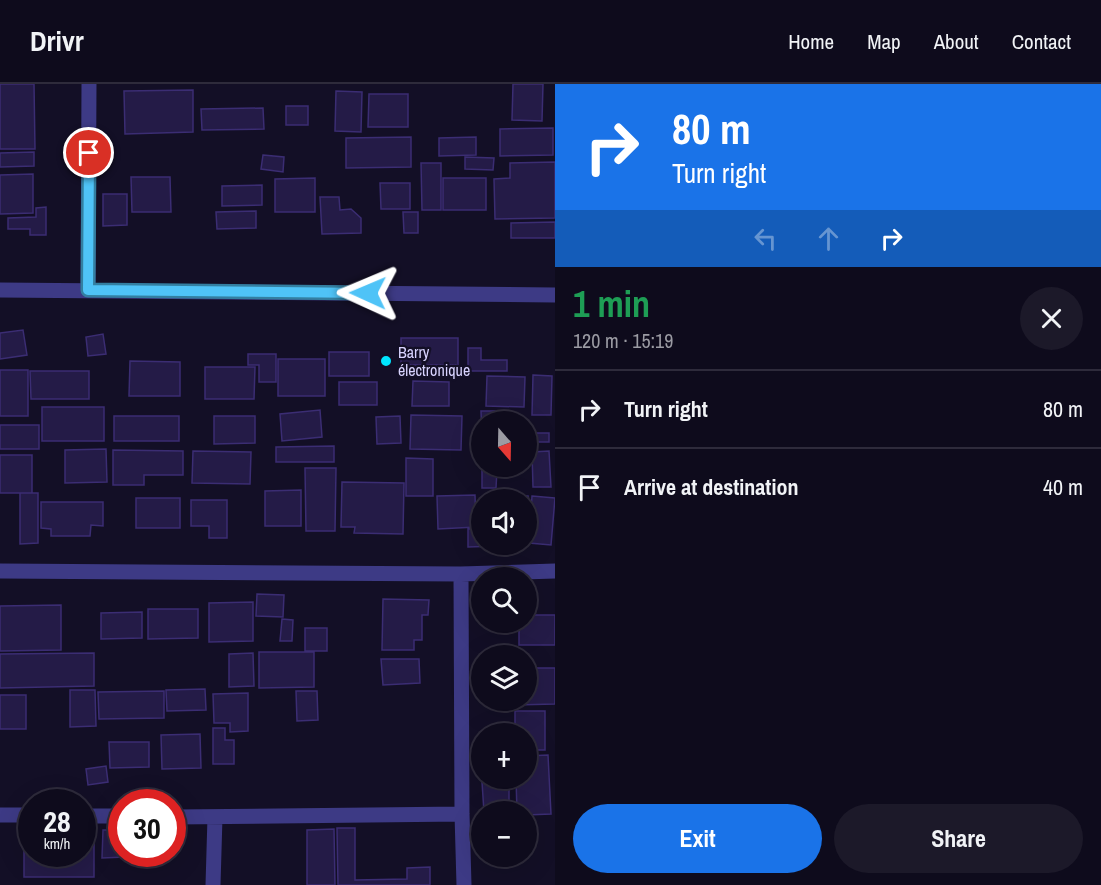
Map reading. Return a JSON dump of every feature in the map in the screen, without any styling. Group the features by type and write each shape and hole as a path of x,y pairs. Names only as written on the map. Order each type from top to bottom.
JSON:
{"street":[{"path":"88,290 89,84"},
{"path":"0,290 555,295"},
{"path":"0,571 461,574 555,571"},
{"path":"461,574 464,885"},
{"path":"0,814 18,815"},
{"path":"186,817 462,814"},
{"path":"213,885 214,817"}],"building":[{"path":"0,84 34,84 35,149 0,149"},
{"path":"513,84 543,84 542,121 512,120"},
{"path":"193,90 193,132 125,134 124,91"},
{"path":"336,91 362,92 361,132 335,131"},
{"path":"369,94 408,94 408,127 368,127"},
{"path":"286,106 308,106 308,125 286,125"},
{"path":"263,108 264,129 202,130 201,109"},
{"path":"553,128 553,155 500,156 500,129"},
{"path":"411,137 411,167 346,168 346,138"},
{"path":"476,137 476,155 439,156 439,138"},
{"path":"34,152 34,166 0,167 0,153"},
{"path":"263,155 284,157 283,172 261,169"},
{"path":"465,157 494,158 493,170 465,169"},
{"path":"555,162 555,218 495,219 494,179 510,178 510,163"},
{"path":"421,163 441,163 441,210 422,210"},
{"path":"33,174 33,213 0,214 0,175"},
{"path":"131,177 170,177 171,212 132,212"},
{"path":"315,178 315,212 275,212 275,179"},
{"path":"443,178 486,178 486,210 443,210"},
{"path":"380,183 410,183 410,209 381,209"},
{"path":"262,185 262,205 222,206 222,186"},
{"path":"103,194 127,194 127,225 103,226"},
{"path":"320,197 339,197 340,210 351,209 361,218 361,233 322,234"},
{"path":"46,207 46,235 30,235 30,229 8,229 8,218 36,217 36,208"},
{"path":"256,211 256,228 217,229 216,212"},
{"path":"403,212 418,212 418,233 404,233"},
{"path":"555,222 555,238 511,238 511,223"},
{"path":"23,330 27,355 0,359 0,333"},
{"path":"103,334 106,354 88,356 86,337"},
{"path":"401,338 458,338 458,365 401,365"},
{"path":"468,348 481,348 481,360 507,360 507,371 468,371"},
{"path":"329,352 369,352 369,376 329,376"},
{"path":"248,354 276,354 276,382 259,382 259,365 248,365"},
{"path":"278,359 325,359 325,396 278,396"},
{"path":"130,361 180,362 180,396 129,396"},
{"path":"205,367 255,367 254,399 205,399"},
{"path":"0,370 28,370 28,416 0,416"},
{"path":"30,371 89,371 89,399 31,399"},
{"path":"533,375 552,376 551,415 537,415 537,411 532,411"},
{"path":"487,376 525,377 524,407 486,406"},
{"path":"413,381 449,382 449,406 412,406"},
{"path":"339,382 377,382 377,405 339,405"},
{"path":"42,407 104,407 104,441 42,441"},
{"path":"320,410 322,437 282,441 280,414"},
{"path":"411,415 462,416 461,450 410,449"},
{"path":"114,416 179,416 179,441 114,441"},
{"path":"214,416 255,416 255,443 214,444"},
{"path":"400,416 401,443 377,444 376,417"},
{"path":"0,425 39,425 39,449 0,449"},
{"path":"537,433 549,433 549,442 537,442"},
{"path":"334,446 334,462 276,462 276,447"},
{"path":"106,449 107,482 65,483 65,450"},
{"path":"113,450 183,451 183,475 144,475 144,485 113,485"},
{"path":"193,451 251,452 250,484 192,483"},
{"path":"549,451 551,487 533,487 533,477 537,477 537,452"},
{"path":"0,455 32,455 32,493 0,493"},
{"path":"406,458 433,459 433,496 406,496"},
{"path":"305,468 336,468 335,531 306,531"},
{"path":"482,477 497,477 496,488 482,488"},
{"path":"342,482 404,483 403,534 354,533 355,527 341,527"},
{"path":"301,490 301,526 265,526 265,491"},
{"path":"20,493 38,493 38,543 20,544"},
{"path":"471,495 471,527 438,529 437,496"},
{"path":"537,496 555,498 551,545 537,544"},
{"path":"136,498 180,498 180,528 136,528"},
{"path":"191,500 227,500 227,538 209,538 209,526 191,526"},
{"path":"41,502 103,502 103,526 91,525 90,536 51,536 51,529 41,528"},
{"path":"468,529 471,529 471,547 468,547"},
{"path":"257,594 284,595 283,617 256,616"},
{"path":"383,599 429,600 428,615 422,615 422,640 414,640 414,650 382,650"},
{"path":"253,602 253,641 209,642 209,603"},
{"path":"61,605 61,650 0,651 0,606"},
{"path":"148,609 198,609 198,638 148,639"},
{"path":"142,612 142,638 101,639 101,613"},
{"path":"537,615 555,615 555,645 519,645 519,633 537,633"},
{"path":"282,619 293,620 292,641 280,641"},
{"path":"305,628 327,628 327,651 305,651"},
{"path":"259,652 314,652 314,687 259,688"},
{"path":"94,653 94,686 0,688 0,654"},
{"path":"253,653 254,686 229,687 229,654"},
{"path":"381,659 419,659 420,683 383,685"},
{"path":"537,668 555,668 555,704 537,704"},
{"path":"205,689 206,710 167,711 166,690"},
{"path":"70,690 95,690 96,726 70,727"},
{"path":"164,691 164,718 99,719 98,692"},
{"path":"296,691 317,691 318,720 297,721"},
{"path":"248,693 248,731 230,732 230,723 214,723 213,694"},
{"path":"0,695 26,695 26,729 0,729"},
{"path":"515,711 545,711 545,750 537,750 537,723 515,723"},
{"path":"213,728 225,728 225,740 234,740 234,764 213,764"},
{"path":"200,734 201,768 162,769 161,735"},
{"path":"109,742 149,742 149,767 110,768"},
{"path":"548,755 551,814 537,815 537,801 517,801 516,789 537,789 537,756"},
{"path":"106,766 108,782 88,785 86,769"},
{"path":"482,789 509,789 509,801 483,801"},
{"path":"337,828 355,828 355,880 407,879 407,868 430,867 430,885 338,885"},
{"path":"334,829 335,885 307,885 307,830"},
{"path":"103,830 108,830 108,858 102,858"},
{"path":"24,867 94,867 94,877 24,877"}],"place":[{"name":"Barry électronique","path":"386,361"}],"route":[{"path":"89,153 88,290 368,293"}]}
